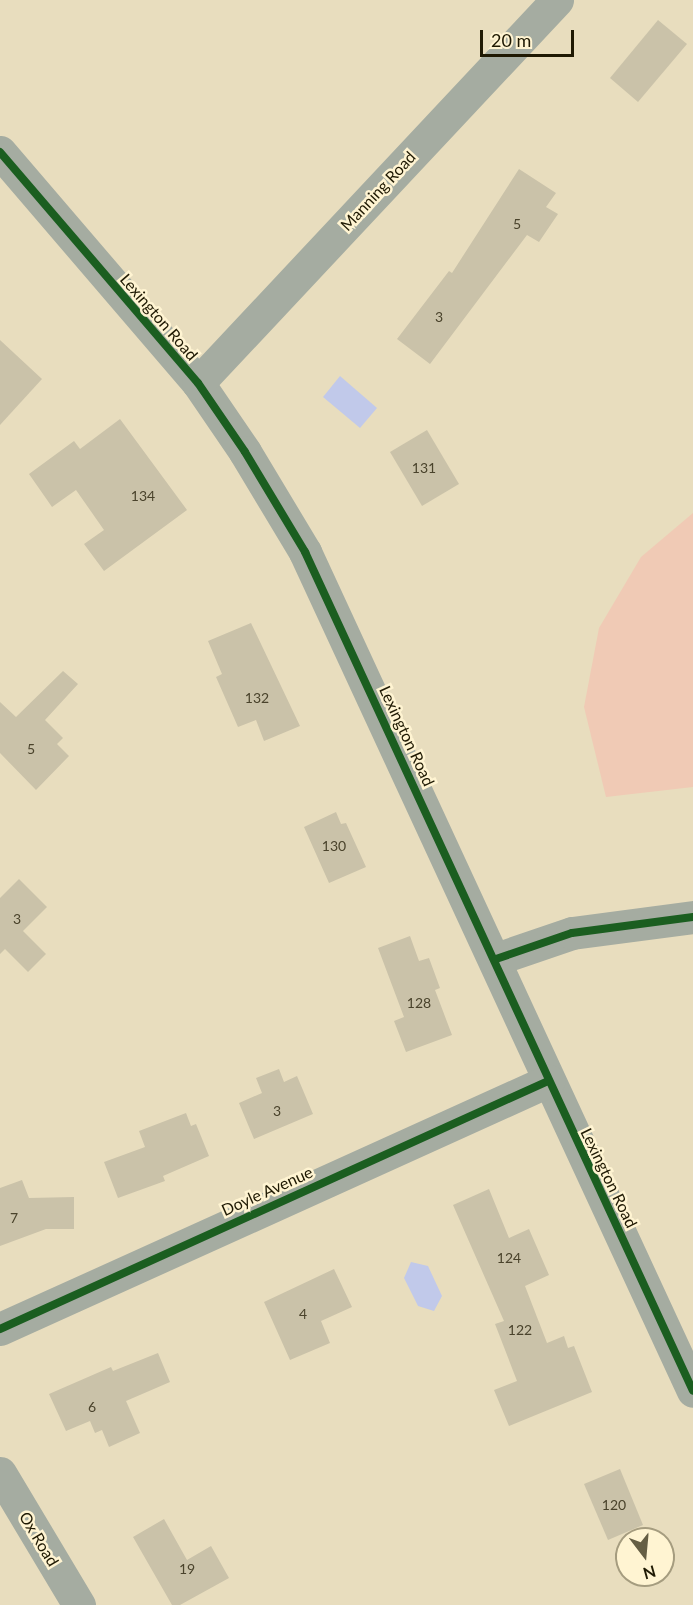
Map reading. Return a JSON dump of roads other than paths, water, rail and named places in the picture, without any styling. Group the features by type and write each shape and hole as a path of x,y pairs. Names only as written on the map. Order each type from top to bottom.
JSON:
{"street":[{"name":"Manning Road","path":"198,383 558,0"},
{"name":"Lexington Road","path":"0,152 198,383 245,452 305,552 496,959 548,1081 693,1391"},
{"path":"496,959 572,933 693,917"},
{"name":"Doyle Avenue","path":"0,1329 548,1081"},
{"name":"Ox Road","path":"0,1473 79,1605"}],"water":[{"path":"340,376 377,408 360,428 323,397"},
{"path":"411,1262 428,1266 442,1296 434,1311 418,1306 404,1278"}]}
